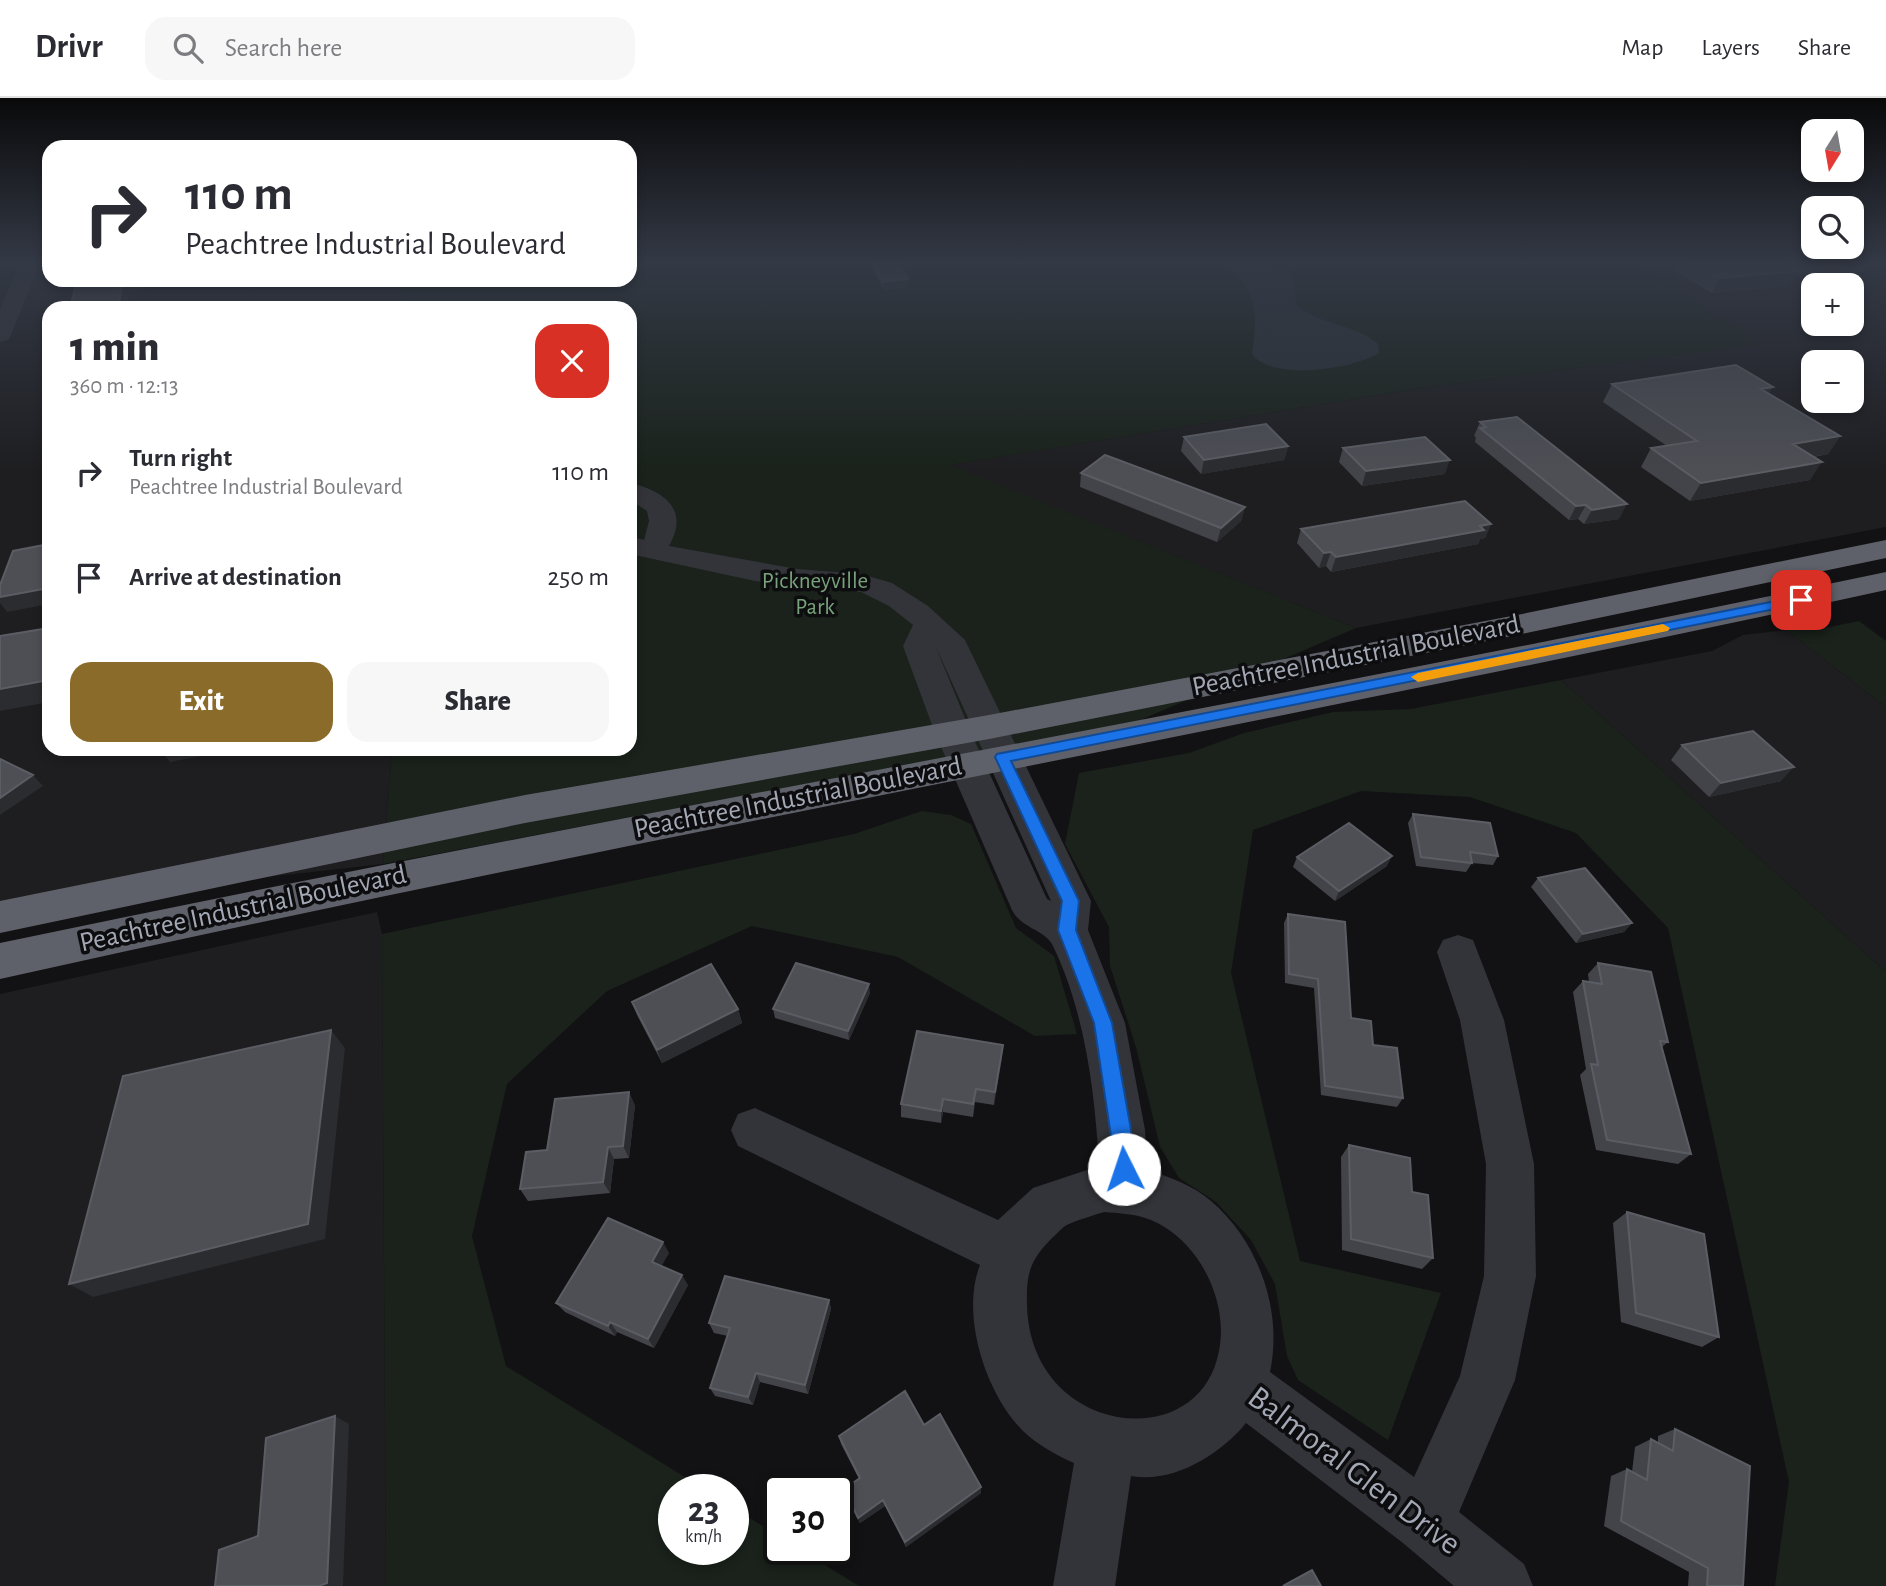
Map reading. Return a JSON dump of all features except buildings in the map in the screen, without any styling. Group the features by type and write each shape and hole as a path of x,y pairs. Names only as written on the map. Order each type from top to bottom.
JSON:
{"highway":[{"name":"Peachtree Industrial Boulevard","path":"0,961 1517,625 1886,550"},
{"name":"Peachtree Industrial Boulevard","path":"0,917 524,809 978,745 1472,667 1886,582"}],"street":[{"path":"637,494 656,502 663,513 660,538 641,548"},
{"path":"641,548 727,568 858,582 897,597 919,612 929,624 919,646 978,745 1032,909 1067,930 1103,1023 1121,1130 1125,1189"},
{"path":"1424,1522 1487,1380 1510,1276 1510,1164 1482,1020 1458,952"},
{"path":"755,1130 1008,1252"},
{"path":"1125,1189 1149,1194 1192,1218 1226,1256 1246,1305 1249,1331 1247,1357 1228,1402 1213,1419 1186,1437 1153,1448 1106,1445 1080,1435 1055,1420 1035,1401 1018,1378 1006,1352 996,1300 1000,1275 1008,1252 1031,1218 1047,1205 1084,1190 1125,1189"},
{"name":"Balmoral Glen Drive","path":"1238,1382 1424,1522 1502,1586"},
{"path":"1084,1586 1106,1445"}],"shaded area":[{"path":"0,332 42,332 42,756 391,756 383,864 0,907"},
{"path":"1255,332 1360,332 1378,344 1379,353 1351,364 1313,370 1277,368 1262,363 1252,354"},
{"path":"1741,332 1864,336 1864,332 1886,332 1886,527 1356,628 948,465 1416,389 1759,344"},
{"path":"1786,630 1886,707 1886,972 1561,680 1712,651 1743,635"},
{"path":"377,912 382,934 386,1586 0,1586 0,994"}],"green space":[{"name":"Pickneyville Park","path":"637,332 1742,332 1760,344 1416,389 950,465 1356,628 1138,721 383,864 391,756 637,756"},
{"path":"1859,621 1886,641 1886,707 1786,630 1820,629"},
{"path":"1561,680 1886,972 1886,1586 1775,1586 1789,1482 1668,928 1576,833 1470,797 1361,791 1253,830 1231,973 1300,1261 1441,1293 1388,1440 1298,1380 1287,1356 1275,1284 1251,1240 1216,1202 1179,1178 1160,1147 1136,1047 1110,966 1109,927 1065,844 1079,773 1189,753 1244,733 1333,712 1411,709"},
{"path":"922,811 951,815 971,824 1016,928 1054,956 1077,1034 1035,1036 898,957 752,926 607,991 507,1084 472,1236 506,1366 680,1474 658,1474 658,1565 749,1565 749,1518 763,1526 763,1565 825,1565 859,1586 386,1586 382,934 854,834"}],"slow traffic":[{"path":"1418,677 1663,628"}],"route":[{"path":"1124,1169 1121,1130 1103,1023 1067,930 1071,901 1002,757 1402,681 1801,600"}]}
